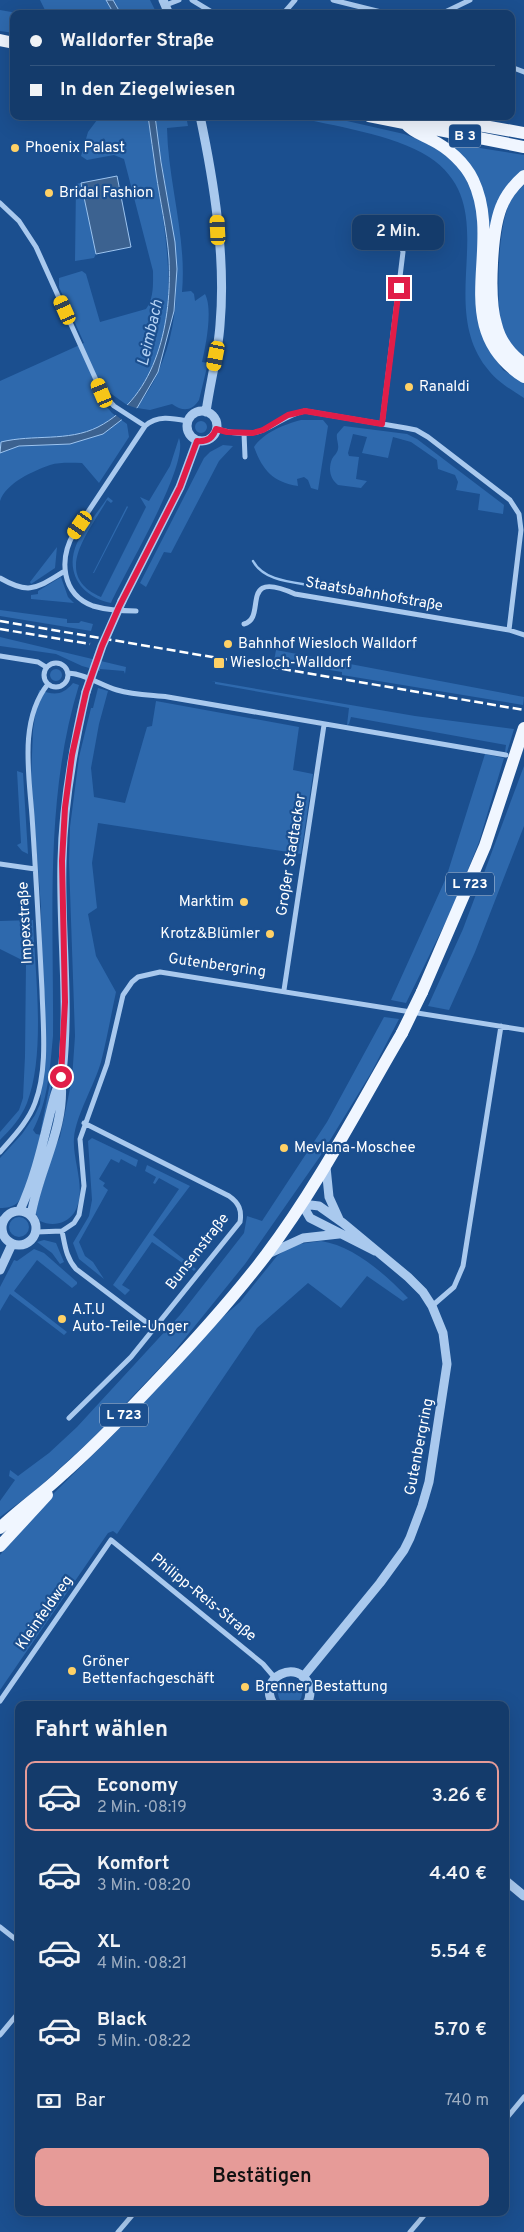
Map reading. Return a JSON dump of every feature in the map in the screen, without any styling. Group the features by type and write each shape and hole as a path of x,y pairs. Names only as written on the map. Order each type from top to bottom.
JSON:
{"main road":[{"name":"B 3","path":"388,120 524,147"},
{"name":"B 3","path":"450,120 524,133"},
{"path":"406,124 411,130 434,140 448,150 472,178 482,204 481,295 483,324 493,348 500,357 524,377"},
{"path":"524,176 512,188 502,204 497,222 493,249 493,296 496,324 501,338 515,358 524,364"},
{"name":"L 723","path":"0,1528 36,1495 62,1475 121,1419 178,1358 266,1256 302,1204 357,1114 402,1033 422,992 472,878 511,773 524,728"},
{"name":"L 723","path":"0,1546 23,1523 62,1475"}],"street":[{"path":"166,6 179,0"},
{"path":"192,0 208,10"},
{"path":"286,10 295,0"},
{"path":"333,0 373,10"},
{"path":"450,10 470,0"},
{"path":"201,120 216,195 221,295 220,325 206,412"},
{"path":"0,203 19,221 36,247 102,393 114,406 145,426"},
{"path":"382,424 403,252 399,240 386,233"},
{"path":"216,429 244,433 263,430 288,415 305,411 422,433 510,500 516,507 521,530 509,630"},
{"path":"206,412 214,418 215,434 207,441 197,441 188,433 187,421 193,414 206,412"},
{"path":"136,611 104,608 83,600 69,586 65,571 70,542 145,426 152,420 167,418 187,421"},
{"path":"244,433 245,457"},
{"path":"31,1215 55,1135 63,1096 61,1077 65,1019 62,861 63,826 72,755 86,692 102,646 122,601 180,487 197,441"},
{"path":"0,578 14,586 31,589 65,571"},
{"name":"Staatsbahnhofstraße","path":"244,624 248,623 253,617 257,594 264,588 272,586 295,594 509,630 524,635"},
{"path":"0,656 38,662 46,667"},
{"path":"68,672 64,684 53,687 44,679 43,673 46,667 54,662 63,665 68,672 100,681 115,689 139,695 168,696 506,755"},
{"name":"Impexstraße","path":"0,1152 31,1113 38,1092 42,1069 43,1035 36,868 28,767 29,741 36,702 48,684"},
{"name":"Großer Stadtacker","path":"284,990 324,724"},
{"path":"0,864 36,868"},
{"name":"Gutenbergring","path":"62,1231 74,1223 82,1207 84,1186 80,1139 84,1123 107,1064 123,995 138,977 160,972 284,990 524,1030"},
{"path":"432,1306 446,1296 454,1287 463,1266 500,1026"},
{"path":"20,1210 30,1190 39,1162 54,1096 61,1077"},
{"name":"Bunsenstraße","path":"68,1418 125,1362 240,1222 240,1209 237,1202 229,1196 84,1123"},
{"path":"326,1164 325,1176 329,1197 334,1212 342,1223"},
{"name":"Gutenbergring","path":"302,1204 310,1218 375,1251"},
{"name":"Gutenbergring","path":"302,1204 319,1206 408,1277 423,1292 432,1306 443,1333 447,1364 431,1473 422,1506 404,1550 380,1583 303,1676"},
{"path":"20,1210 31,1215 37,1226 36,1232 27,1244 12,1244 3,1236 2,1220 12,1211 20,1210"},
{"path":"36,1232 62,1231 66,1252 70,1263 76,1270 154,1328"},
{"path":"266,1256 303,1238 341,1234"},
{"path":"0,1270 12,1244"},
{"name":"Philipp-Reis-Straße","path":"111,1540 263,1664 275,1678"},
{"name":"Kleinfeldweg","path":"0,1701 111,1540"},
{"path":"272,1701 269,1692 275,1678 280,1674 292,1672 303,1676 310,1689 308,1701"},
{"path":"509,1883 524,1896"},
{"path":"0,1927 15,1939"},
{"path":"0,2035 15,2017"},
{"path":"509,2115 524,2097"},
{"path":"118,2232 132,2216"},
{"path":"410,2232 424,2216"}],"shaded area":[{"path":"40,0 106,0 112,10 45,10"},
{"path":"106,0 113,0 119,10 112,10"},
{"path":"113,0 150,0 155,10 119,10"},
{"path":"0,10 10,12 10,32 0,31"},
{"path":"97,120 148,120 166,238 168,298 165,327 158,355 145,381 127,405 103,388 99,398 112,413 127,424 129,437 99,483 82,463 54,464 21,478 8,489 0,501 0,381 84,343 59,287 59,278 82,271 86,274 100,322 146,309 152,296 153,271 124,159 114,155 87,160 81,156 88,132"},
{"path":"149,120 156,120 175,242 177,269 174,311 158,372 137,408 103,434 70,444 19,446 0,453 1,442 25,438 75,435 98,427 118,413 135,396 148,376 164,331 168,307 169,259"},
{"path":"156,120 187,120 188,126 167,128 170,169 182,251 182,292 191,291 194,294 195,301 205,294 209,318 202,362 208,363 199,400 187,409 172,404 150,410 137,408 158,372 169,341 175,309 174,245"},
{"path":"309,120 343,120 404,134 433,145 462,170 479,209 490,351 503,370 524,382 524,398 490,372 472,341 466,313 467,228 463,201 451,178 429,157 414,149 398,142"},
{"path":"448,143 524,155 524,172 492,224 503,356 486,209"},
{"path":"117,176 131,247 96,254 81,183"},
{"path":"81,183 96,254 94,258 75,261 76,184"},
{"path":"524,185 524,358 510,342 503,330 498,286 500,250 505,218 511,201"},
{"path":"301,420 323,420 328,426 318,490 311,488 308,480 304,477 297,479 298,486 275,478 265,469 254,447 263,437 275,430"},
{"path":"203,421 206,422 206,432 199,433 196,432 195,425 196,422"},
{"path":"344,426 407,434 417,439 504,505 503,514 478,510 480,494 456,490 458,482 455,475 438,469 437,460 411,442 393,437 388,458 362,453 367,437 353,434 348,453 349,456 359,457 356,479 367,481 361,488 338,485 330,473 330,466 338,449 337,434"},
{"path":"179,438 180,452 175,471 154,519 111,603 100,600 84,589 74,573 73,554 77,543 108,497 113,501 111,503 107,500 92,525 78,552 76,565 78,577 86,588 101,597 146,507 140,497 149,501 170,466"},
{"path":"223,445 233,446 219,461 171,553 164,552 146,587 140,583 204,458 210,452"},
{"path":"127,506 128,507 93,573"},
{"path":"57,547 55,568 31,584 30,582"},
{"path":"61,577 68,597 74,603 31,599 31,595 38,594 38,591"},
{"path":"0,610 67,619 67,623 79,623 81,621 93,624 91,631 0,616"},
{"path":"0,637 126,667 125,674 124,671 100,669 100,671 82,666 56,654 0,646"},
{"path":"276,650 524,697 523,705 342,675 342,672 274,661"},
{"path":"58,669 61,670 61,680 54,681 51,680 50,673 51,670"},
{"path":"211,681 415,716 514,729 507,752 505,752 506,745 351,717 347,725 349,708 215,684 215,682"},
{"path":"73,683 79,685 60,771 53,859 53,1036 45,1096 33,1130 36,1134 42,1135 22,1197 14,1205 0,1208 0,1158 22,1134 35,1115 40,1104 43,1070 41,907 31,779 33,730 39,690 58,693"},
{"path":"98,688 108,691 99,724 91,768 94,797 125,803 147,727 152,726 156,701 299,727 293,770 313,774 301,854 98,823 92,863 97,908 88,914 96,956 116,992 101,1062 75,1129 74,1147 80,1186 78,1204 74,1213 67,1220 49,1224 40,1221 35,1212 54,1149 60,1137 72,1079 75,1036 69,862 70,827 79,757"},
{"path":"485,754 504,758 479,842 453,907 406,1003 391,1000 446,878"},
{"path":"524,766 524,826 475,952 449,1010 428,1006 463,929"},
{"path":"17,771 23,773 28,854 17,845 21,843"},
{"path":"33,920 38,1037 33,1083 22,1114 0,1140 0,1132 19,1110 23,1098 26,962 0,949 0,921"},
{"path":"384,1017 399,1019 371,1073 321,1155 245,1264 169,1358 92,1439 36,1490 0,1517 0,1501 15,1480 9,1476 10,1470 18,1476 49,1453 77,1427 180,1315 244,1233 247,1216 262,1221 327,1122"},
{"path":"52,1073 54,1073 43,1131 41,1129"},
{"path":"92,1138 138,1160 136,1167 121,1159 119,1163 111,1159 99,1179 105,1183 103,1186 108,1190 79,1242 85,1256 93,1262 104,1279 79,1259 73,1243 89,1216 92,1200 88,1141"},
{"path":"147,1165 190,1186 153,1235 196,1269 194,1271 152,1242 122,1285 130,1290 125,1295 113,1285 179,1189 159,1178 155,1184 153,1183 156,1177 145,1171"},
{"path":"15,1217 23,1217 29,1223 29,1231 23,1237 15,1237 9,1231 9,1223"},
{"path":"44,1240 56,1243 64,1262 60,1264 52,1253 37,1242"},
{"path":"321,1241 345,1249 368,1262 408,1298 403,1301 367,1276 341,1308 308,1283 257,1328 117,1534 113,1531 108,1533 0,1690 0,1555 54,1493 114,1434 218,1321 240,1302 277,1256 299,1244"},
{"path":"34,1249 44,1253 77,1284 72,1288 37,1260 14,1291 67,1332 64,1335 10,1294 0,1311 0,1287 14,1260 17,1261"},
{"path":"285,1682 295,1682 301,1688 301,1698 298,1701 282,1701 279,1698 279,1688"}],"pier":[{"path":"124,404 139,409 125,422 113,413"}],"waterway":[{"path":"253,561 265,574 274,578 320,587"}],"railway":[{"path":"0,621 524,710"},
{"path":"0,629 90,644"}],"place":[{"name":"Phoenix Palast","path":"15,148"},
{"name":"Bridal Fashion","path":"49,193"},
{"name":"Ranaldi","path":"409,387"},
{"name":"Bahnhof Wiesloch Walldorf","path":"228,644"},
{"name":"Wiesloch-Walldorf","path":"219,663"},
{"name":"Marktim","path":"244,902"},
{"name":"Krotz&Blümler","path":"270,934"},
{"name":"Mevlana-Moschee","path":"284,1148"},
{"name":"A.T.U Auto-Teile-Unger","path":"62,1319"},
{"name":"Gröner Bettenfachgeschäft","path":"72,1671"},
{"name":"Brenner Bestattung","path":"245,1687"}],"route":[{"path":"61,1077 65,1002 62,861 66,791 86,692 111,624 180,487 197,441 202,442 212,438 216,429 227,432 253,433 263,430 288,415 305,411 382,424 399,288"}],"water label":[{"name":"Leimbach","path":"151,333"}]}
